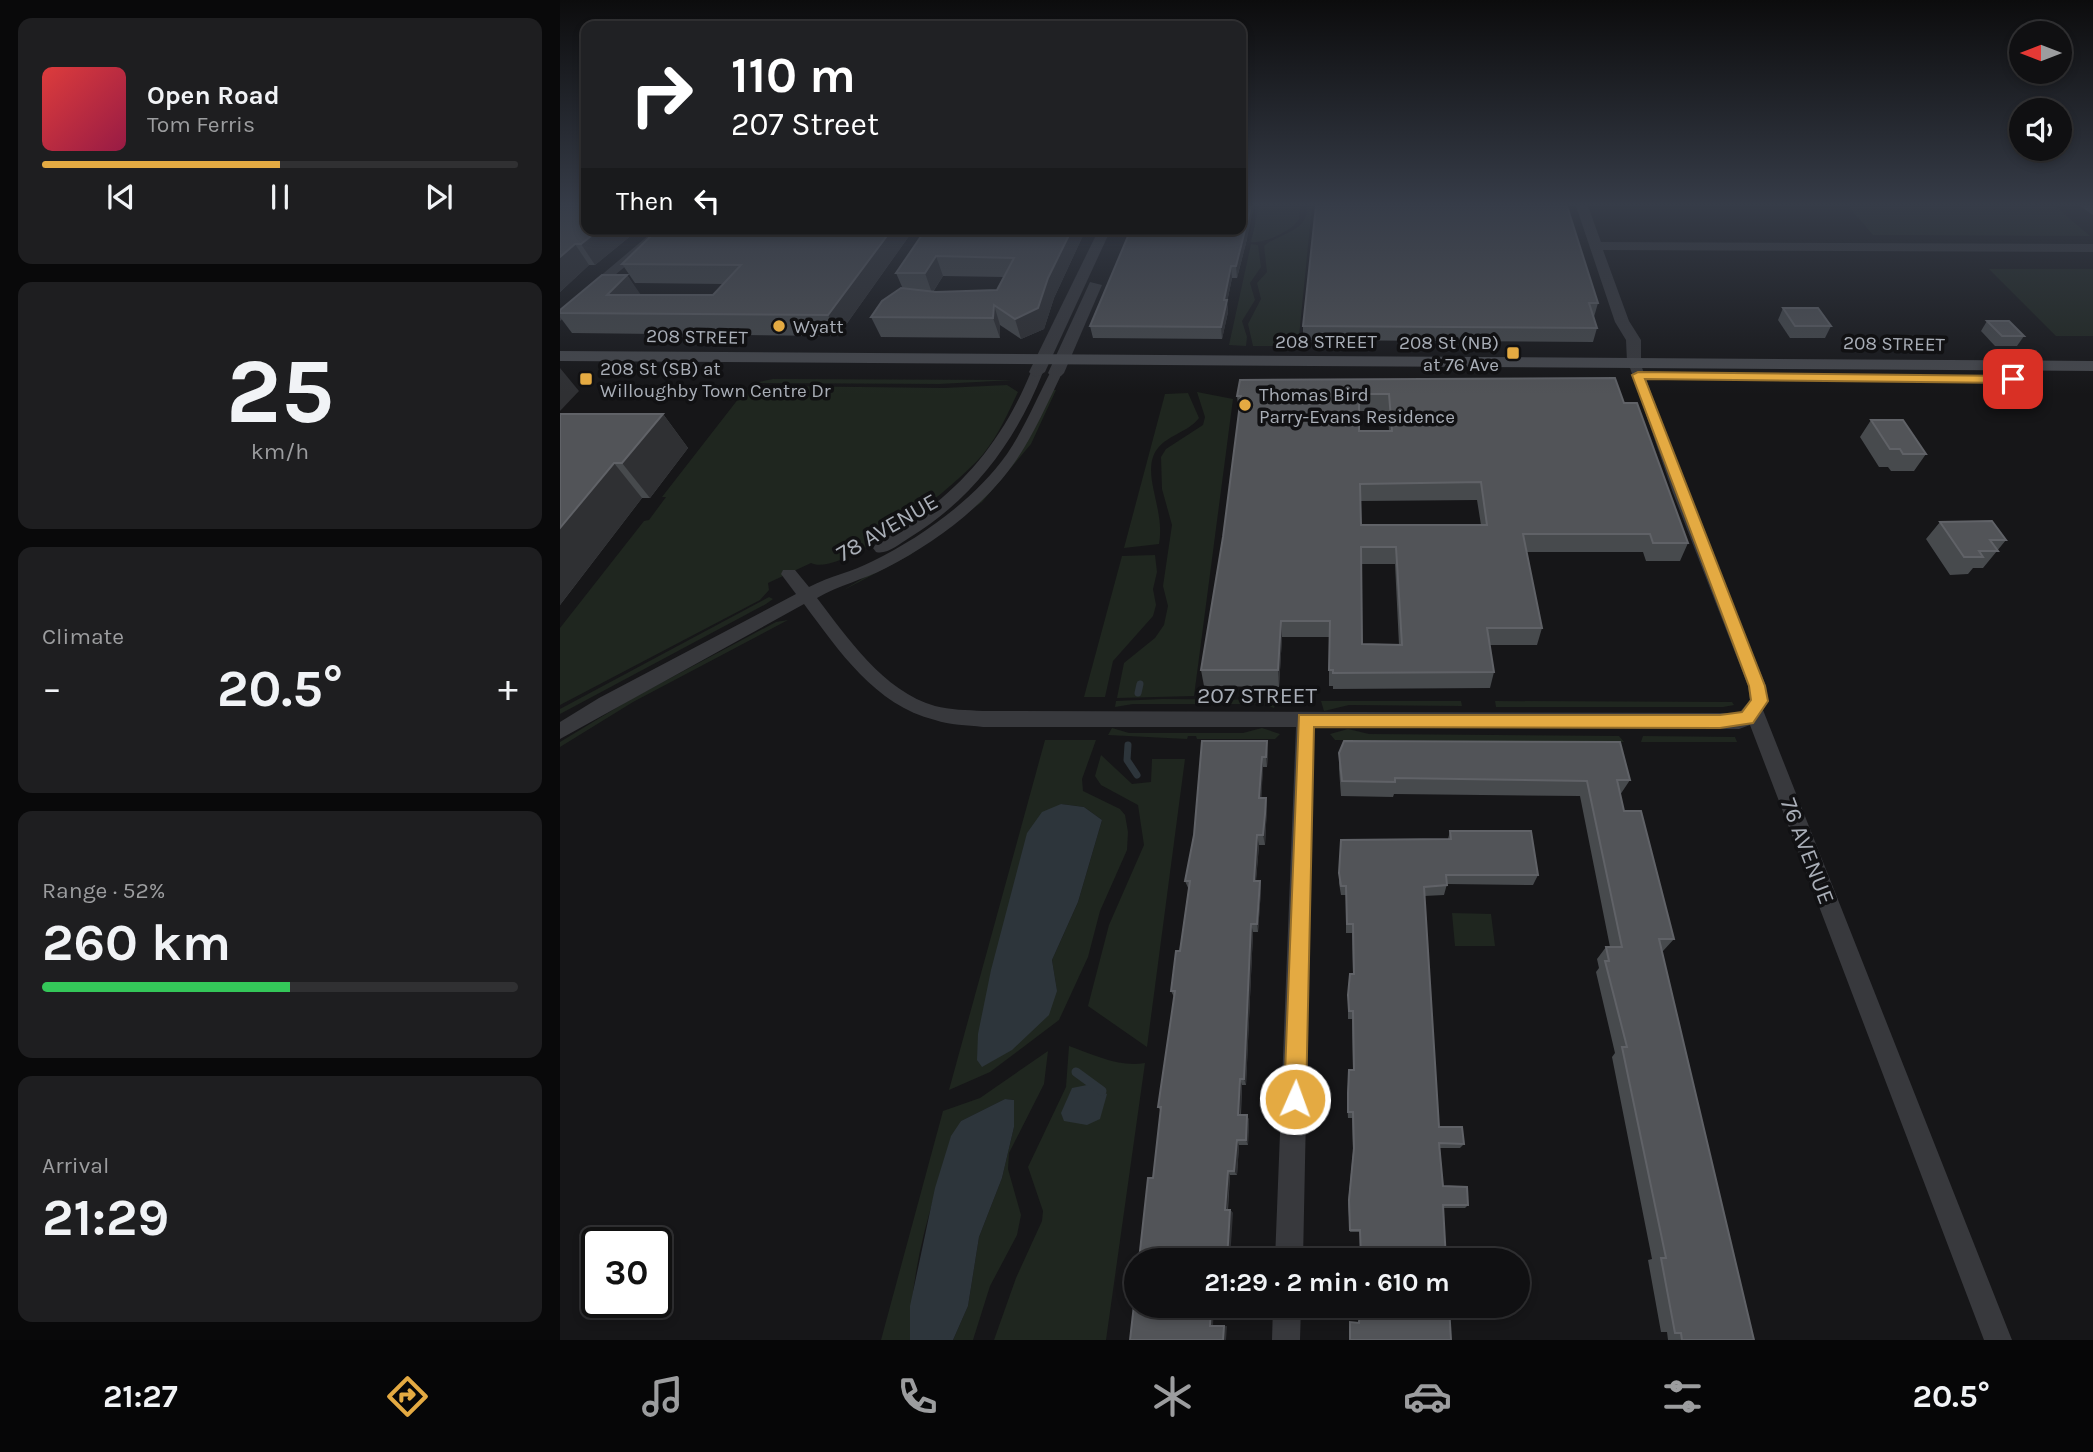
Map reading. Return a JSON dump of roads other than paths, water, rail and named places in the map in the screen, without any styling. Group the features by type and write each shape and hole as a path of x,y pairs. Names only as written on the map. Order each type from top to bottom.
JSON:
{"main road":[{"name":"208 STREET","path":"560,356 1050,366"},
{"name":"208 STREET","path":"560,370 1050,366 2093,366"},
{"name":"208 STREET","path":"1636,368 2093,380"}],"street":[{"path":"560,317 617,269"},
{"path":"1050,366 1089,269"},
{"path":"1050,366 1098,269"},
{"name":"76 AVENUE","path":"1603,269 1622,322 1619,330 1636,368 1757,686 1759,701 1754,711 1998,1340"},
{"name":"78 AVENUE","path":"560,731 605,703 834,581 855,576 891,557 960,512 1011,459 1050,366"},
{"name":"207 STREET","path":"789,574 871,673 899,697 924,710 983,719 1720,722 1739,721 1754,711"},
{"path":"1289,1248 1305,720"},
{"path":"1286,1340 1287,1318"}],"waterway":[{"path":"1138,693 1140,684"},
{"path":"1128,745 1127,760 1137,775"},
{"path":"1076,1072 1102,1091"}],"place":[{"name":"Wyatt","path":"779,326"},
{"name":"208 St (NB) at 76 Ave","path":"1513,353"},
{"name":"208 St (SB) at Willoughby Town Centre Dr","path":"586,379"},
{"name":"Thomas Bird Parry-Evans Residence","path":"1245,405"}]}
